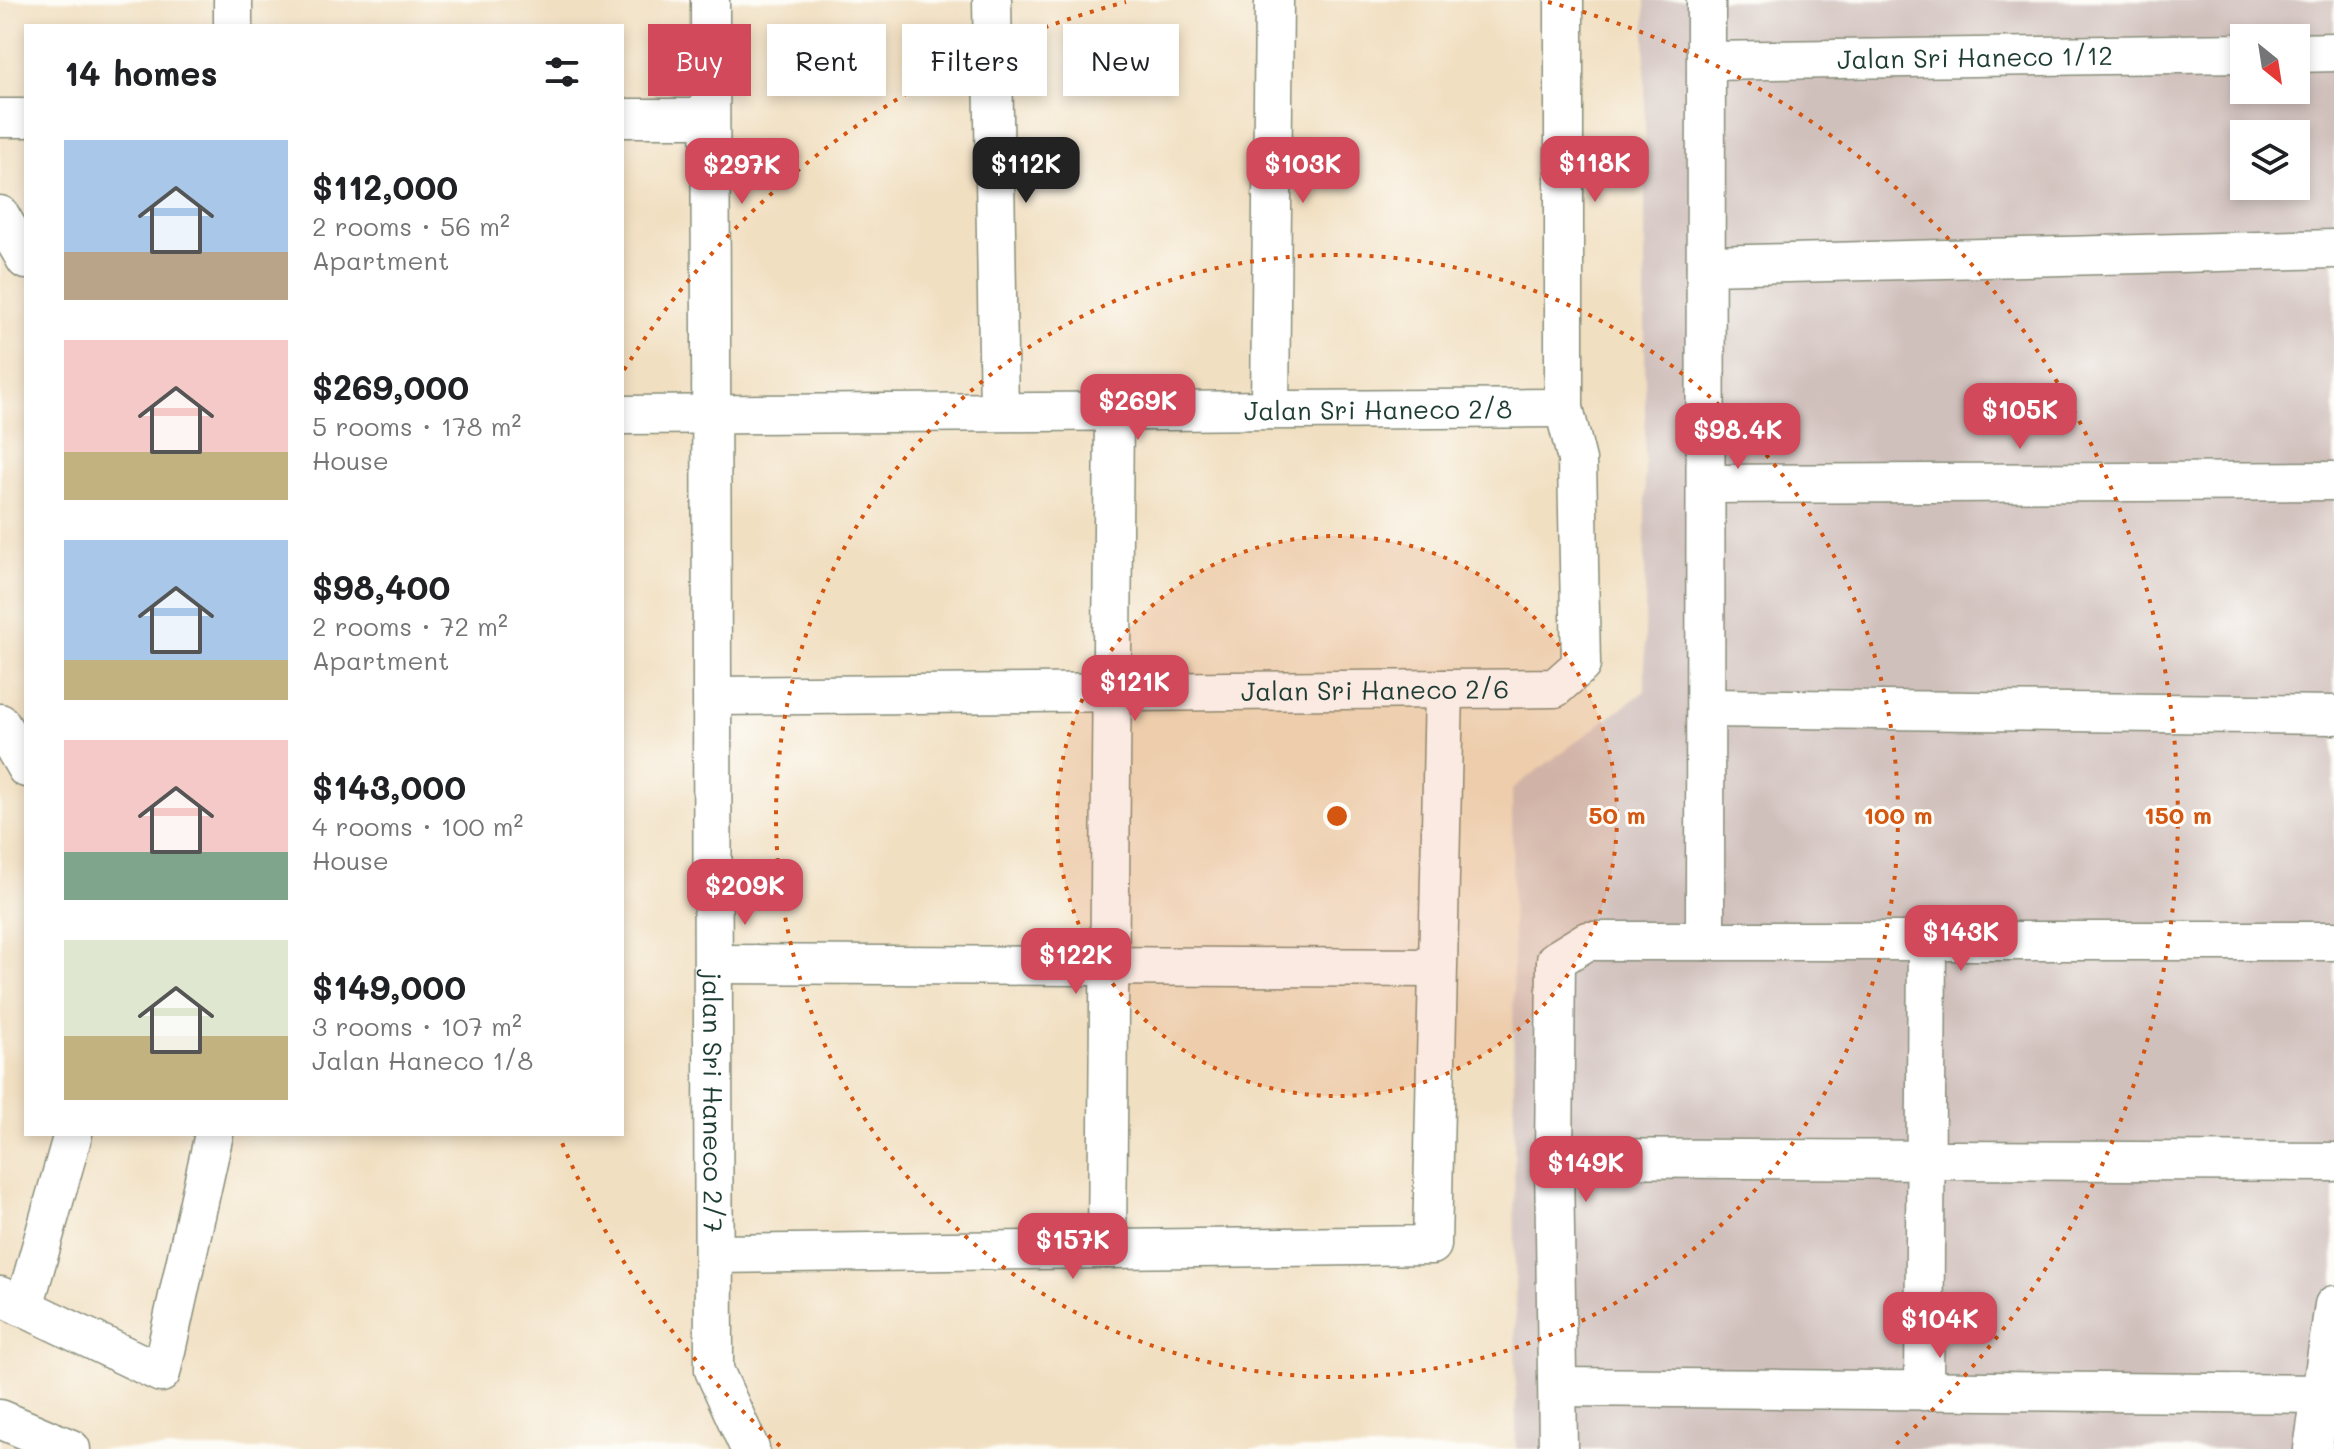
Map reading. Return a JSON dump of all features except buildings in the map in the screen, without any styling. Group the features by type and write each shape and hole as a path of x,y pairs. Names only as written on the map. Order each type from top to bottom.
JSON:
{"street":[{"path":"233,0 233,24"},
{"name":"jalan Sri Haneco 2/7","path":"710,0 714,1370 750,1449"},
{"path":"992,0 999,411"},
{"path":"1270,410 1274,0"},
{"path":"1564,0 1564,408"},
{"path":"1705,941 1706,0"},
{"path":"2310,53 2334,52"},
{"name":"Jalan Sri Haneco 1/12","path":"1707,61 2230,53"},
{"path":"0,118 24,118"},
{"path":"624,118 710,118"},
{"path":"0,215 24,257"},
{"path":"1706,265 2334,249"},
{"name":"Jalan Sri Haneco 2/8","path":"624,415 1564,408"},
{"name":"Jalan Sri Haneco 2/6","path":"713,696 1555,688 1581,665 1577,460 1564,408"},
{"path":"1107,1249 1114,411"},
{"path":"1707,484 2334,481"},
{"path":"714,1254 1432,1245 1444,689"},
{"path":"1707,708 2334,715"},
{"path":"0,723 24,765"},
{"path":"1558,1449 1554,1158 1556,960 1587,941 2334,941"},
{"path":"1924,1391 1927,942"},
{"path":"714,964 1437,968"},
{"path":"72,1136 12,1301 161,1373 214,1136"},
{"path":"1554,1158 2334,1162"},
{"path":"2313,1449 2334,1305"},
{"path":"1558,1387 2321,1394"},
{"path":"0,1419 71,1449"}],"shaded area":[{"path":"1645,0 2334,0 2334,1449 1516,1449 1512,789 1645,691"}]}
